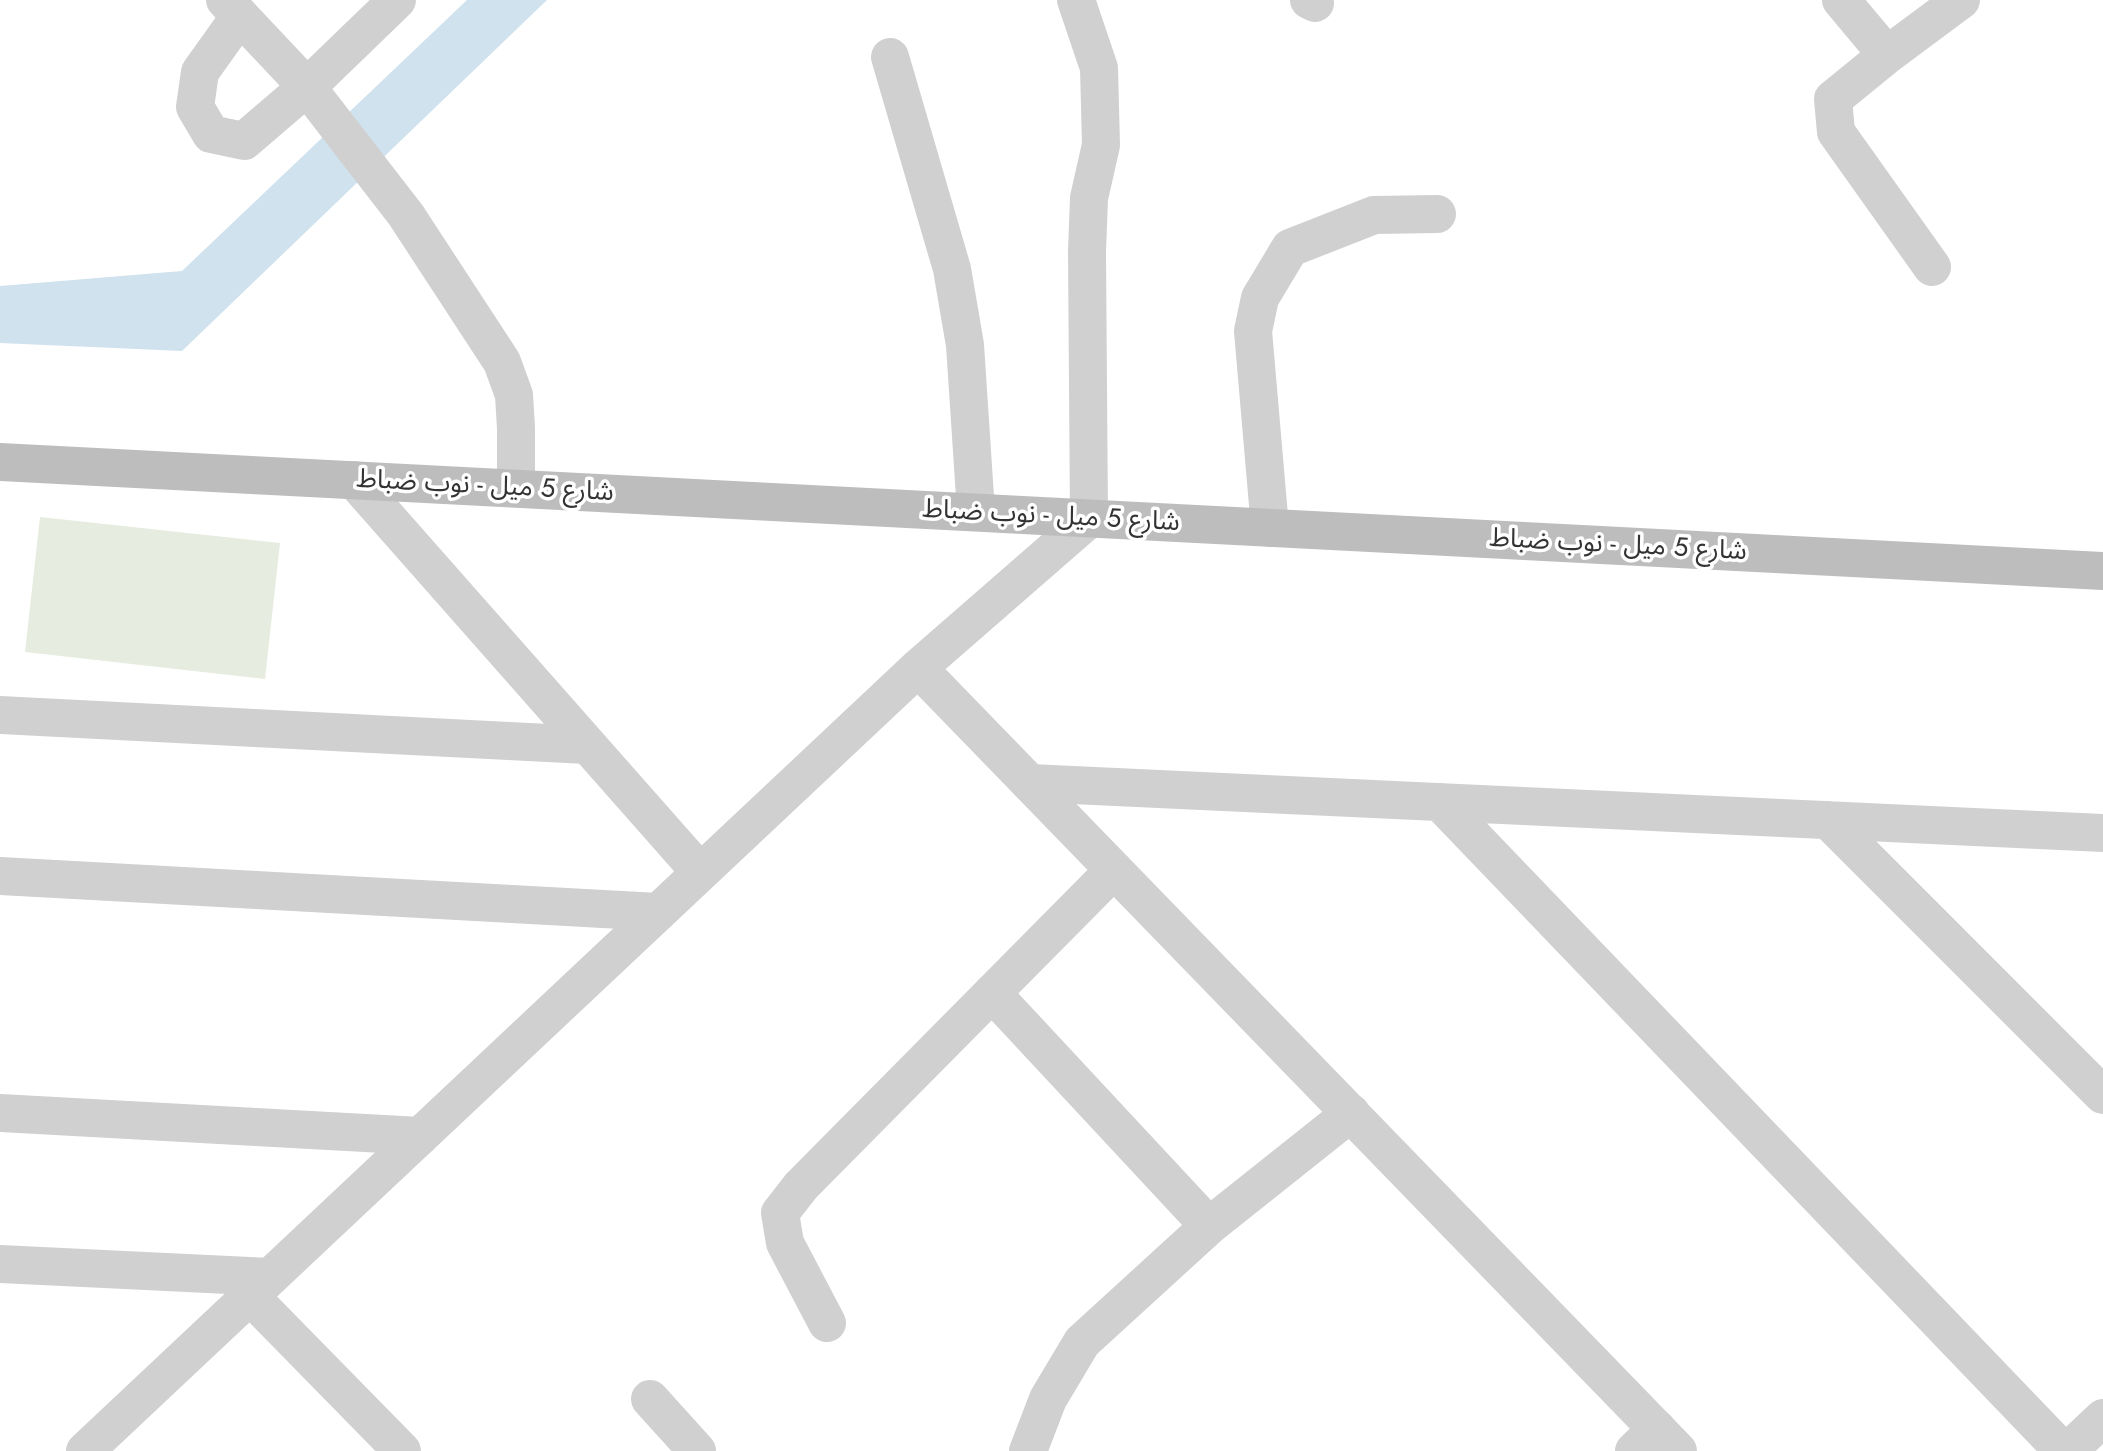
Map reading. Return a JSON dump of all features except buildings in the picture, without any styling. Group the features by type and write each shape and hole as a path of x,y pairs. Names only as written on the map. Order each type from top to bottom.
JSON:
{"main road":[{"name":"شارع 5 ميل - نوب ضباط","path":"0,462 2103,571"}],"street":[{"path":"397,0 307,87 244,141 211,134 195,107 200,72 232,8 307,87 406,215 502,362 513,395 516,488"},
{"path":"85,1451 918,668 1089,519 1087,251 1089,198 1101,145 1100,81 1099,68 1076,0"},
{"path":"1841,0 1887,55"},
{"path":"1932,267 1836,132 1833,99 1961,0"},
{"path":"890,57 951,269 965,345 976,512"},
{"path":"1270,528 1253,331 1260,298 1290,248 1374,215 1437,214"},
{"path":"354,480 700,872"},
{"path":"918,668 1351,1113 1656,1444"},
{"path":"0,715 587,745"},
{"path":"1030,783 2103,833"},
{"path":"1440,802 2063,1451"},
{"path":"1828,820 2103,1095"},
{"path":"827,1323 785,1243 780,1213 801,1186 1114,870"},
{"path":"0,876 659,912"},
{"path":"992,993 1209,1226"},
{"path":"0,1113 420,1136"},
{"path":"1028,1451 1048,1399 1082,1342 1209,1226 1351,1113"},
{"path":"0,1264 260,1286 402,1451"},
{"path":"650,1399 697,1451"},
{"path":"2068,1451 2103,1418"}],"shaded area":[{"path":"40,517 280,543 265,679 25,652"}],"water":[{"path":"467,0 547,0 182,351 0,343 0,286 182,271"}]}
